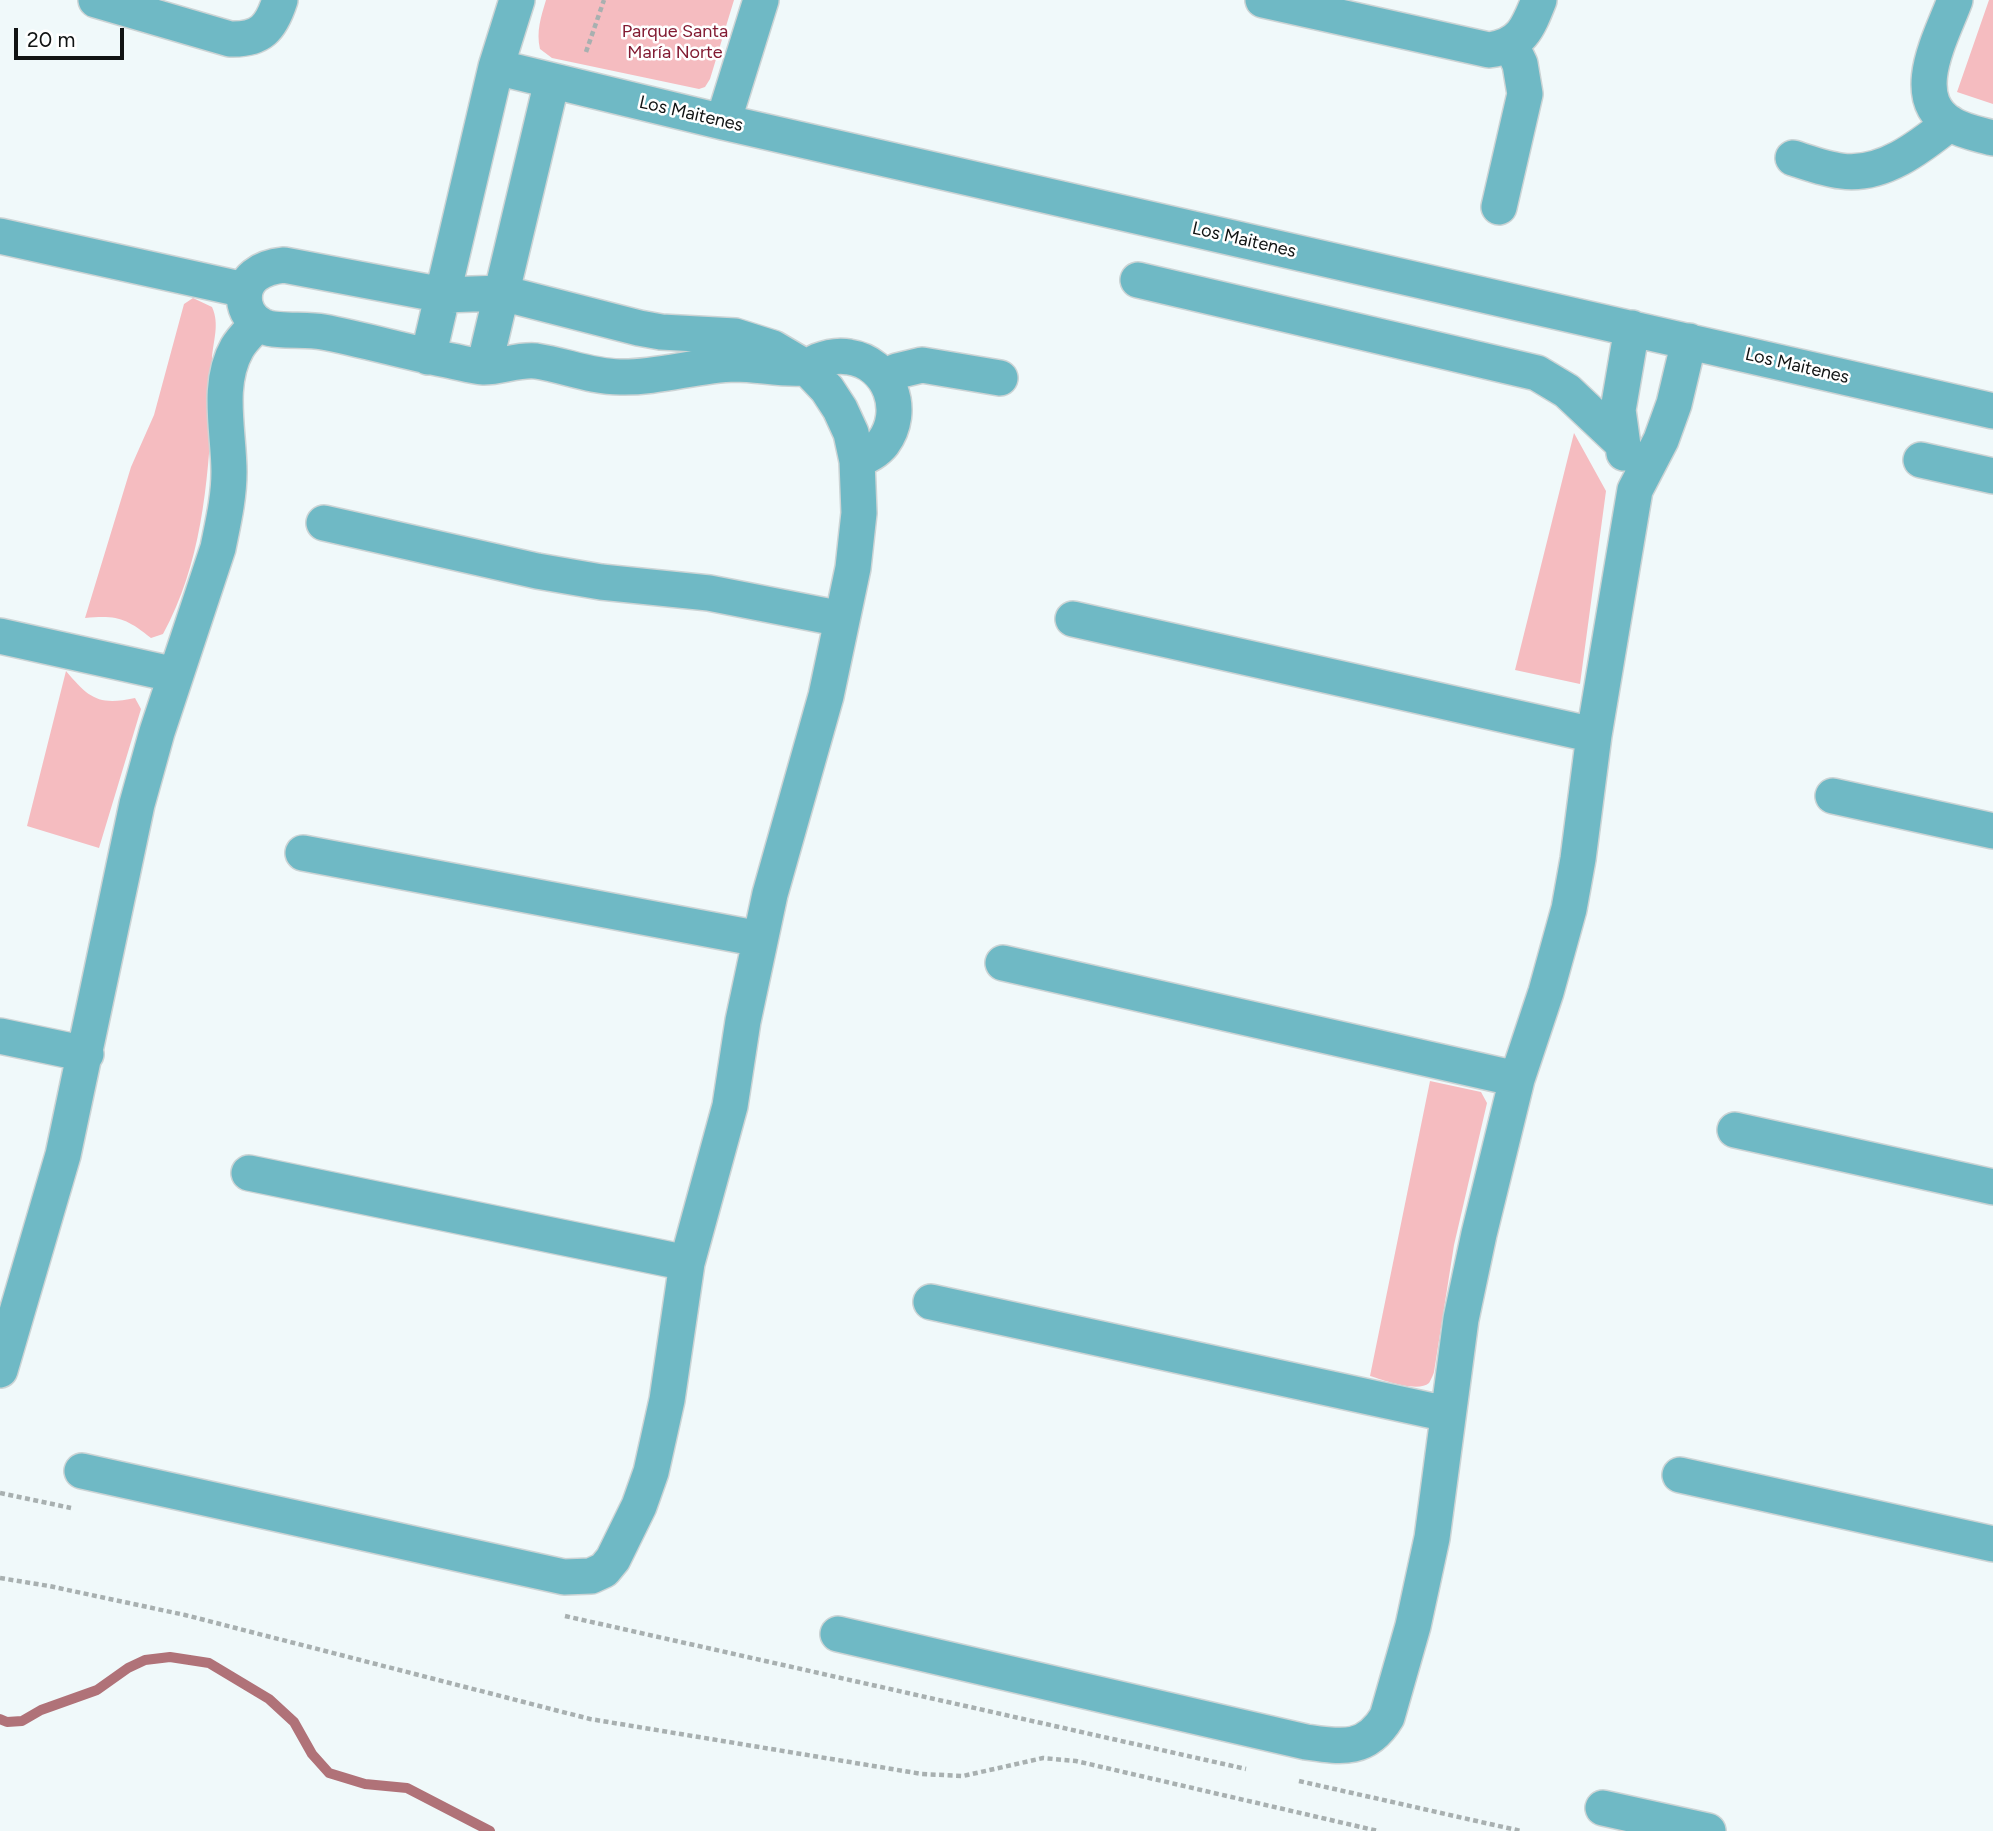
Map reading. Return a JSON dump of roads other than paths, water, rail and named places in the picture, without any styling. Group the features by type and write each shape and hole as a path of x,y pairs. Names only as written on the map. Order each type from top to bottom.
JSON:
{"street":[{"path":"96,0 230,39 243,40 255,37 266,29 274,19 280,0"},
{"path":"428,357 496,67 517,0"},
{"path":"723,122 761,0"},
{"path":"1263,0 1489,50 1511,45 1520,38 1531,21 1539,0"},
{"path":"1955,0 1929,69 1931,99 1938,112 1950,123 1993,138"},
{"path":"1499,207 1525,94 1520,64 1511,45"},
{"name":"Los Maitenes","path":"496,67 723,122 1993,411"},
{"path":"484,367 552,81"},
{"path":"1793,158 1841,171 1860,172 1883,166 1909,154 1950,123"},
{"path":"0,236 245,290"},
{"path":"82,1471 564,1577 591,1576 604,1570 614,1559 639,1506 651,1472 667,1400 687,1263 717,1162 770,894 826,695 857,541 858,461 852,433 827,389 807,368 773,348 735,336 661,332 502,293 443,295 284,265 259,271 253,276 245,290 245,306 258,323 273,329 325,332 428,357 484,367 534,360 618,377 661,375 693,368 735,365 807,368 819,360 833,357 848,356 862,360 874,367 891,390 894,419 890,433 876,450 858,461"},
{"path":"1138,280 1537,373 1567,391 1622,443"},
{"path":"0,1370 48,1211 86,1054 137,804 206,587 224,520 229,474 226,398 229,366 237,348 258,323"},
{"path":"1632,328 1618,410 1622,443 1635,490"},
{"path":"838,1634 1306,1742 1348,1746 1361,1742 1373,1736 1387,1717 1413,1626 1433,1538 1461,1319 1482,1222 1517,1079 1546,992 1569,909 1594,735 1635,490 1661,439 1674,404 1689,341"},
{"path":"884,378 897,371 922,365 1000,378"},
{"path":"1921,460 1993,476"},
{"path":"324,523 537,571 601,582 709,593 842,619"},
{"path":"1073,619 1594,735"},
{"path":"0,636 176,675"},
{"path":"1833,796 1993,831"},
{"path":"303,853 760,939"},
{"path":"1003,963 1517,1079"},
{"path":"0,1036 86,1054"},
{"path":"1735,1130 1993,1188"},
{"path":"249,1172 687,1263"},
{"path":"931,1302 1447,1414"},
{"path":"1680,1475 1993,1544"},
{"path":"1602,1808 1708,1831"}],"waterway":[{"path":"0,1719 7,1722 22,1721 41,1710 97,1690 128,1668 145,1660 170,1657 209,1663 269,1699 294,1722 312,1754 329,1773 365,1784 407,1788 490,1831"}],"park label":[{"name":"Parque Santa María Norte","path":"675,42"}]}
